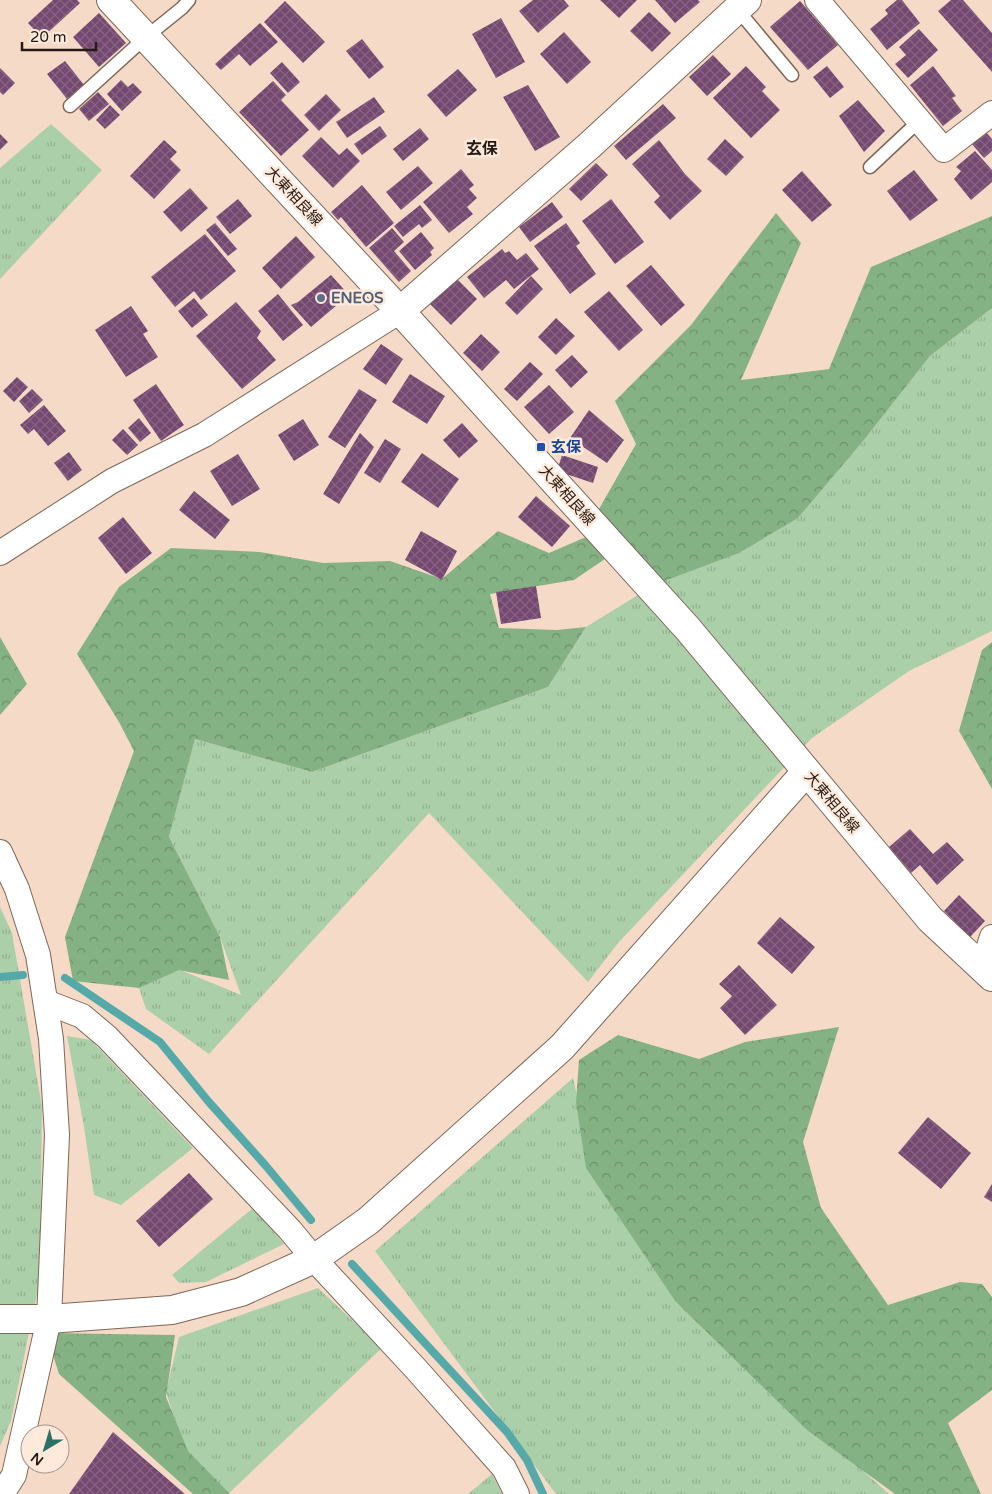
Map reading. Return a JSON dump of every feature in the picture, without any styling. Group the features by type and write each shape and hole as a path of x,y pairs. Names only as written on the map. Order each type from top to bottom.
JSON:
{"street":[{"name":"大東相良線","path":"112,0 400,311 688,629 930,919 987,972"},
{"path":"817,0 944,150 992,113"},
{"path":"0,553 112,481 204,435 400,311 590,145 742,5"},
{"path":"0,1319 49,1319 172,1310 241,1292 314,1259 368,1221 562,1047 806,772"},
{"path":"0,852 18,889 38,955 51,1039 57,1135 49,1319 10,1488"},
{"path":"987,972 992,937"},
{"path":"46,1002 82,1016 107,1036 290,1230 314,1259 416,1369 504,1468 517,1494"}],"lane":[{"path":"70,106 189,0"},
{"path":"742,5 792,74"},
{"path":"870,167 919,121"}],"green space":[{"path":"51,124 102,170 0,279 0,168"},
{"path":"776,213 801,243 741,380 829,369 871,267 992,216 992,308 930,356 864,440 798,518 739,553 656,584 599,509 636,444 615,401 691,325"},
{"path":"992,308 992,631 909,671 812,738 618,943 588,982 429,813 209,1054 146,1009 139,988 178,969 241,995 220,937 169,837 195,739 312,772 548,687 586,627 703,555 798,518 864,440 930,356"},
{"path":"498,531 549,553 586,537 605,559 574,580 490,594 499,628 557,630 586,627 548,687 312,772 195,739 169,837 220,937 229,980 179,970 139,988 73,981 65,937 134,751 119,722 77,654 119,587 171,548 260,552 323,563 390,561 442,579"},
{"path":"0,637 27,684 0,715"},
{"path":"992,642 992,789 959,731 982,650"},
{"path":"0,907 12,933 42,1107 40,1279 11,1421 0,1446"},
{"path":"839,1027 803,1142 821,1208 888,1305 960,1282 982,1284 992,1297 992,1390 948,1423 981,1494 895,1494 807,1430 675,1301 586,1168 576,1102 579,1060 618,1035 699,1059 745,1042"},
{"path":"67,1036 91,1040 193,1148 121,1205 94,1195 84,1127"},
{"path":"573,1078 596,1182 675,1301 889,1494 556,1494 375,1251"},
{"path":"253,1208 284,1244 206,1282 179,1283 172,1275"},
{"path":"318,1288 382,1348 229,1493 184,1449 166,1392 179,1337"},
{"path":"46,1333 175,1335 166,1397 188,1451 230,1494 193,1494 59,1374"},
{"path":"492,1474 502,1494 468,1494"}],"building":[{"path":"53,0 77,0 80,3 42,38 28,23"},
{"path":"533,0 564,0 569,6 538,33 519,11"},
{"path":"600,0 637,0 619,18"},
{"path":"655,0 698,0 700,2 675,23"},
{"path":"897,0 902,0 920,23 887,50 870,29 888,14 885,10"},
{"path":"951,0 963,0 992,33 992,72 938,11"},
{"path":"285,1 325,42 303,63 264,22"},
{"path":"800,1 838,45 808,70 770,27"},
{"path":"649,12 671,33 652,52 630,31"},
{"path":"99,13 126,43 99,67 73,37"},
{"path":"501,18 525,62 496,78 472,34"},
{"path":"260,23 278,42 250,66 239,54 221,70 215,64"},
{"path":"919,29 938,50 908,78 895,64 906,55 899,47"},
{"path":"564,32 591,62 567,84 540,54"},
{"path":"362,39 384,67 369,79 346,51"},
{"path":"713,55 731,74 707,96 689,77"},
{"path":"65,61 84,85 67,99 47,74"},
{"path":"282,62 300,82 288,93 270,73"},
{"path":"746,66 766,87 762,91 780,110 751,138 713,98"},
{"path":"827,66 844,87 830,98 813,77"},
{"path":"933,66 956,96 952,98 962,111 943,126 910,85"},
{"path":"0,68 15,83 3,95 0,92"},
{"path":"458,69 477,90 446,117 427,95"},
{"path":"121,80 128,87 133,83 142,92 122,111 107,94"},
{"path":"273,81 286,95 281,100 309,130 281,156 239,112"},
{"path":"528,85 560,137 535,151 503,97"},
{"path":"98,92 109,104 89,121 79,109"},
{"path":"326,94 341,110 319,131 304,115"},
{"path":"374,97 385,112 347,138 336,122"},
{"path":"858,100 885,131 864,152 839,116"},
{"path":"663,104 676,118 626,160 614,146"},
{"path":"110,105 120,115 105,129 96,120"},
{"path":"380,126 387,136 362,155 354,144"},
{"path":"420,128 429,139 403,161 393,149"},
{"path":"985,131 992,139 992,151 984,158 971,143"},
{"path":"0,134 8,142 0,150"},
{"path":"321,137 339,155 347,148 360,161 333,188 302,156"},
{"path":"725,139 744,157 726,176 707,159"},
{"path":"164,140 177,152 170,159 181,170 154,199 130,176"},
{"path":"659,140 685,174 702,191 670,220 654,202 660,196 632,164"},
{"path":"975,151 992,170 992,182 971,200 954,179 961,171 956,167"},
{"path":"596,163 608,175 581,201 569,189"},
{"path":"418,166 433,183 401,210 386,192"},
{"path":"461,169 474,185 469,189 477,198 467,207 473,214 449,233 423,202"},
{"path":"914,170 938,200 910,221 887,191"},
{"path":"802,171 832,205 812,222 782,190"},
{"path":"362,185 394,223 366,247 341,217 338,220 331,212"},
{"path":"190,188 208,208 181,232 163,212"},
{"path":"238,199 252,216 230,234 216,217"},
{"path":"611,199 644,242 615,264 582,221"},
{"path":"552,202 563,217 530,242 519,227"},
{"path":"420,205 432,220 422,228 419,224 403,237 394,226"},
{"path":"215,223 237,249 228,256 206,230"},
{"path":"566,223 580,243 576,246 596,274 570,294 534,246"},
{"path":"392,228 404,242 394,251 411,271 399,282 369,248"},
{"path":"421,232 434,248 430,252 432,255 415,270 399,251"},
{"path":"205,234 236,271 201,300 194,291 175,307 151,277"},
{"path":"296,236 315,257 281,289 262,268"},
{"path":"502,249 505,253 509,251 517,260 526,253 539,269 514,289 506,280 484,298 467,277"},
{"path":"651,265 685,305 661,326 626,286"},
{"path":"331,275 349,295 311,327 291,305 298,302"},
{"path":"531,276 543,289 517,315 505,303"},
{"path":"457,279 477,299 451,325 430,304"},
{"path":"609,291 643,330 619,351 584,312"},
{"path":"278,294 303,325 283,341 258,311"},
{"path":"194,298 208,315 192,328 178,311"},
{"path":"236,302 261,331 257,338 276,360 242,389 196,336"},
{"path":"131,306 148,331 143,334 158,357 126,377 95,330"},
{"path":"556,318 575,336 556,355 538,337"},
{"path":"481,334 500,352 482,371 463,353"},
{"path":"381,344 403,359 386,385 363,369"},
{"path":"572,355 588,372 571,388 555,370"},
{"path":"530,362 543,374 517,401 504,389"},
{"path":"410,374 445,396 427,424 392,402"},
{"path":"17,377 28,387 14,402 3,391"},
{"path":"156,384 184,425 161,441 133,400"},
{"path":"549,385 574,412 549,434 524,407"},
{"path":"32,389 43,400 29,413 19,401"},
{"path":"359,389 377,400 345,448 328,437"},
{"path":"44,405 66,431 48,446 34,429 28,434 20,425"},
{"path":"589,410 624,440 607,463 570,438"},
{"path":"139,418 151,433 140,442 128,428"},
{"path":"303,419 319,445 294,461 278,435"},
{"path":"462,423 478,441 459,458 443,440"},
{"path":"123,429 138,445 127,455 112,440"},
{"path":"360,433 374,447 339,504 323,494"},
{"path":"385,439 401,449 380,483 364,473"},
{"path":"69,452 82,470 68,481 54,463"},
{"path":"422,453 459,479 438,508 401,482"},
{"path":"238,454 260,489 232,506 210,471"},
{"path":"562,455 598,467 593,483 557,471"},
{"path":"194,491 230,520 215,539 179,510"},
{"path":"536,496 570,526 552,547 518,517"},
{"path":"123,517 152,553 126,574 98,538"},
{"path":"421,531 457,551 442,580 405,560"},
{"path":"536,586 541,618 501,624 496,592"},
{"path":"910,829 933,854 947,842 964,860 937,885 920,865 911,873 889,847"},
{"path":"959,895 985,921 970,937 944,911"},
{"path":"780,917 815,947 792,974 757,943"},
{"path":"739,965 777,1005 745,1035 720,1008 732,996 719,984"},
{"path":"928,1117 971,1153 941,1189 898,1153"},
{"path":"189,1173 213,1199 159,1247 136,1221"},
{"path":"992,1184 992,1202 984,1197"},
{"path":"113,1432 185,1494 69,1494"}],"waterway":[{"path":"0,977 23,975"},
{"path":"65,978 160,1042 208,1101 311,1220"},
{"path":"352,1264 507,1432 527,1460 543,1494"}],"place":[{"name":"ENEOS","path":"321,298"},
{"name":"玄保","path":"541,447"}],"district":[{"name":"玄保","path":"482,149"}]}
